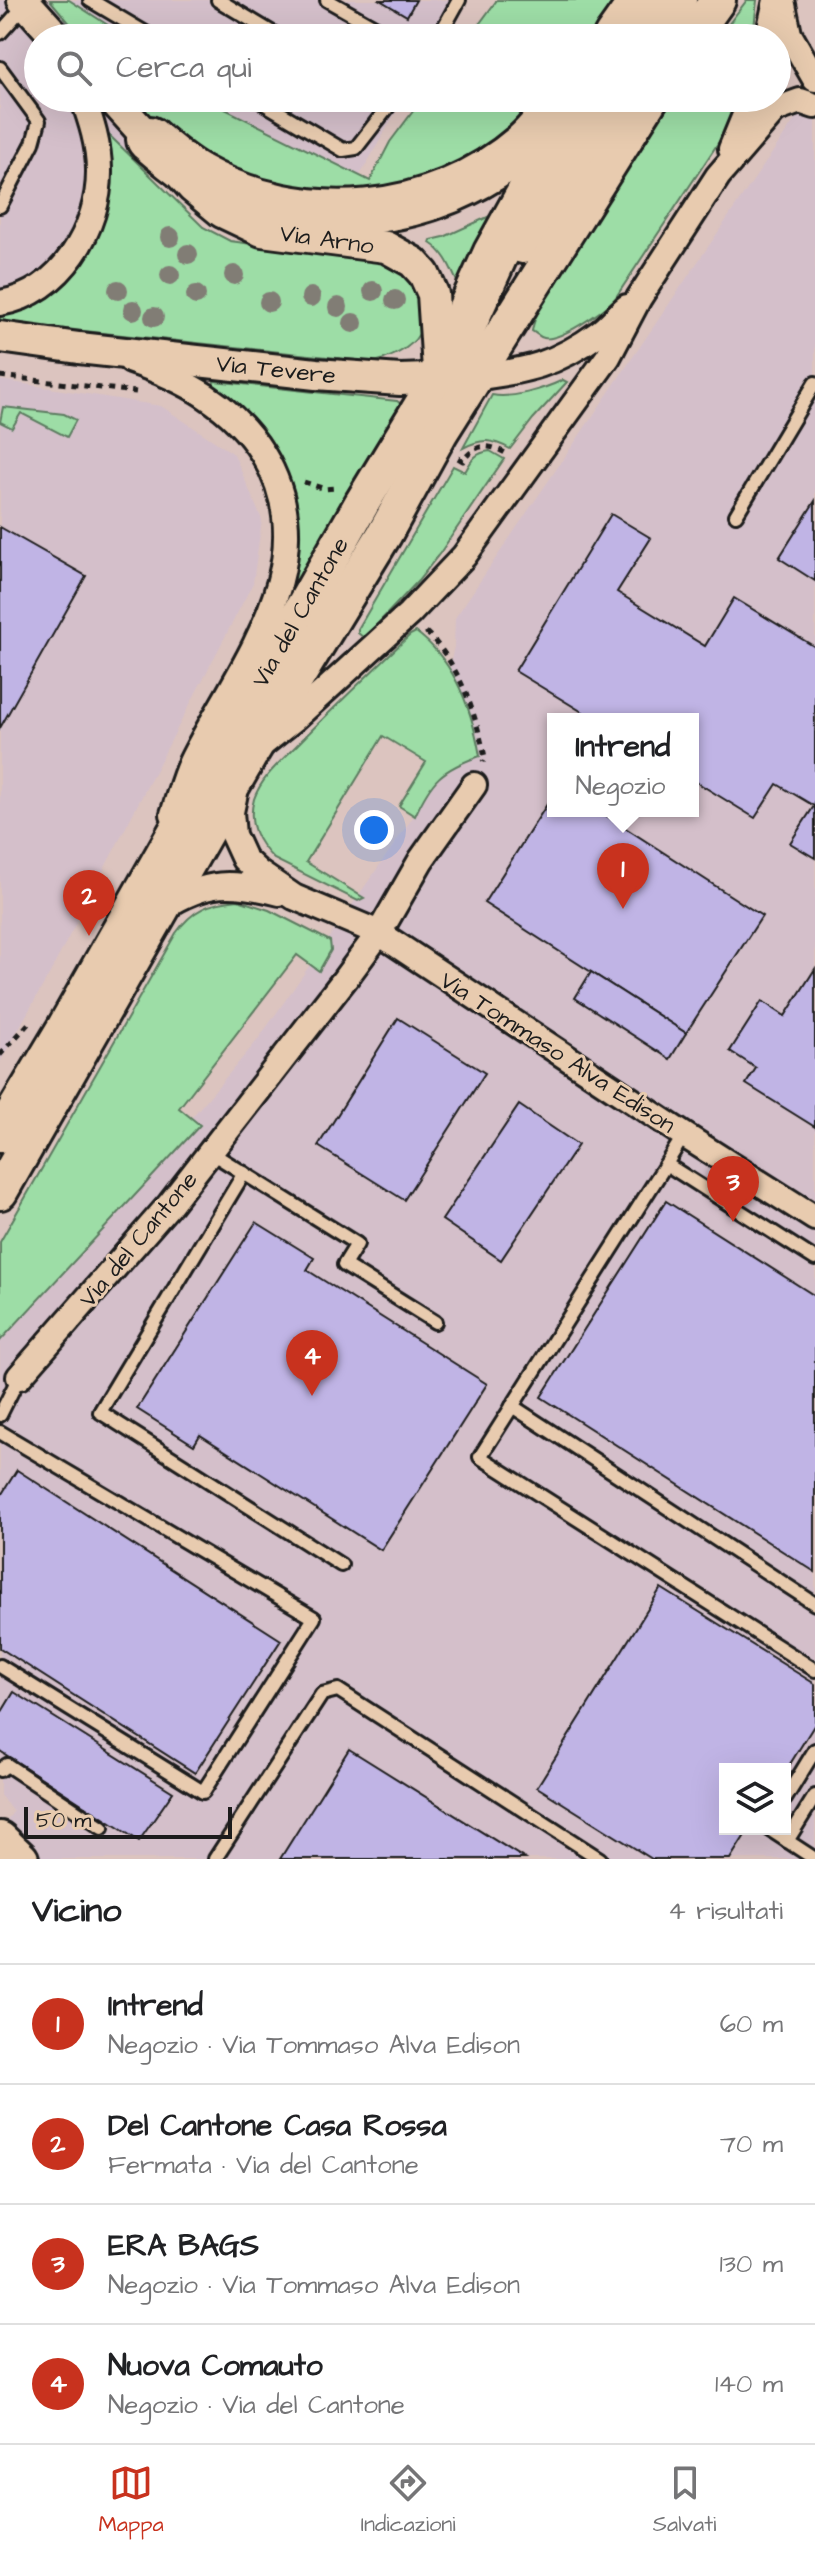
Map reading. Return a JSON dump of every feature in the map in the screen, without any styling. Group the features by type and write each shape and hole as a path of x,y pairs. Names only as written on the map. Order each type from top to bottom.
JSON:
{"highway":[{"path":"626,24 643,0"},
{"path":"149,139 196,175 244,197 293,211 372,212 430,199 474,179 528,142 553,112"},
{"path":"454,372 495,255 574,112"}],"main road":[{"path":"663,24 679,0"},
{"path":"701,24 718,0"},
{"name":"Via del Cantone","path":"2,1190 246,761 384,535 440,433 454,372 502,280 605,112"},
{"name":"Via del Cantone","path":"0,1135 63,1030 391,453 454,372 641,112"},
{"path":"0,1839 21,1859"}],"street":[{"path":"772,24 779,0"},
{"path":"779,0 786,24"},
{"path":"791,37 815,79"},
{"name":"Via del Cantone","path":"791,104 800,101 815,106"},
{"path":"0,303 25,295 56,274 79,247 88,229 99,168 87,112"},
{"name":"Via Arno","path":"125,112 193,188 222,212 262,231 386,247 413,262 424,274 433,294 454,372"},
{"name":"Via del Cantone","path":"718,176 746,112"},
{"name":"Via del Cantone","path":"246,761 409,614 464,556 608,357 639,298 718,176 773,112"},
{"name":"Via del Cantone","path":"454,372 528,370 556,360 601,332 639,298"},
{"name":"Via Tevere","path":"0,337 316,374 400,380 454,372"},
{"name":"Via Tevere","path":"79,348 157,370 207,395 231,413 269,463 286,518 287,546 279,588 268,617 189,766 156,863"},
{"name":"Via Tommaso Alva Edison","path":"246,761 231,812 237,847 251,866 294,897"},
{"name":"Via del Cantone","path":"19,1377 170,1204 379,933 421,860 474,785"},
{"name":"Via Tommaso Alva Edison","path":"154,922 164,907 185,894 213,885 242,885 294,897 379,933 815,1218"}],"lane":[{"path":"90,0 130,24"},
{"path":"218,0 258,24"},
{"path":"327,0 369,24"},
{"path":"446,24 459,0"},
{"path":"0,33 33,14"},
{"path":"0,68 24,101"},
{"path":"0,206 33,143 39,121 32,112"},
{"path":"279,112 343,150 356,148 382,112"},
{"path":"736,515 815,383"},
{"path":"684,1135 480,1457 815,1670"},
{"path":"210,1152 357,1244 344,1265 435,1322"},
{"path":"666,1164 815,1259"},
{"path":"244,1173 100,1412 341,1565"},
{"path":"0,1415 19,1377"},
{"path":"512,1406 815,1604"},
{"path":"0,1432 314,1618 203,1792 0,1666"},
{"path":"215,1859 322,1694 338,1690 600,1859"},
{"path":"791,1789 815,1750"},
{"path":"0,1770 7,1765 102,1828"},
{"path":"787,1841 815,1796"},
{"path":"778,1835 815,1859"}],"path":[{"path":"0,376 144,393"},
{"path":"409,614 436,641 461,683 476,719 485,757 474,785"},
{"path":"0,1055 36,1014"}],"shaded area":[{"path":"0,0 459,0 445,24 24,24 24,112 175,112 96,262 0,326"},
{"path":"815,90 815,1859 0,1859 0,1829 13,1812 0,1795 0,1341 257,1041 418,810 454,647 455,618"},
{"path":"208,112 396,112 350,193"},
{"path":"0,380 161,406 234,454 262,520 253,583 50,973 0,1062"}],"green space":[{"path":"50,0 69,0 106,24 70,24"},
{"path":"497,0 621,0 604,24 479,24"},
{"path":"747,0 757,0 754,24 729,24"},
{"path":"145,112 231,112 370,181 390,142 412,112 536,112 496,151 410,190 279,193 178,149"},
{"path":"665,112 736,112 614,300 570,331 551,338 541,337 532,331 542,303"},
{"path":"107,133 203,227 230,241 392,264 418,285 422,319 418,335 402,350 375,362 0,322 0,313 71,269 107,144"},
{"path":"503,210 459,286 448,262 430,243 431,240"},
{"path":"563,380 567,382 510,449 487,441 463,448 492,395 509,396 528,392"},
{"path":"214,381 397,401 401,404 297,586 291,583 297,562 296,514 283,467 258,425 240,406 213,387"},
{"path":"3,407 64,414 76,420 67,437 21,413 12,428 0,422"},
{"path":"490,451 504,459 440,553 364,638 358,629 453,466 465,472 474,457"},
{"path":"416,632 441,657 460,688 480,756 439,777 415,816 399,806 426,762 383,736 306,862 364,898 358,901 274,859 255,832 252,808 261,784 277,765"},
{"path":"238,900 269,910 330,941 331,950 319,971 297,955 179,1108 200,1125 0,1341 0,1242 176,933 202,909"}],"building":[{"path":"380,0 416,0 407,16"},
{"path":"815,501 815,581 779,558"},
{"path":"611,514 651,538 617,592 705,646 734,598 815,647 815,858 790,843 814,806 777,784 755,818 699,784 699,713 584,713 515,671"},
{"path":"0,527 86,576 0,728"},
{"path":"547,804 547,817 608,817 762,916 686,1033 484,903"},
{"path":"815,969 815,1127 746,1084 756,1068 730,1051 762,1001 785,1016"},
{"path":"591,972 686,1033 670,1059 575,998"},
{"path":"398,1018 485,1073 404,1200 318,1146"},
{"path":"519,1105 578,1145 501,1260 442,1220"},
{"path":"666,1201 815,1296 815,1572 541,1397"},
{"path":"256,1222 314,1258 307,1270 487,1384 381,1550 200,1435 194,1445 137,1409"},
{"path":"17,1470 281,1640 195,1773 0,1648 0,1497"},
{"path":"661,1588 815,1684 815,1724 791,1763 719,1763 719,1835 745,1835 730,1859 652,1859 537,1787"},
{"path":"14,1692 173,1792 139,1841 0,1751 0,1715"},
{"path":"349,1749 525,1859 280,1859"}],"place":[{"name":"Intrend","path":"623,909"},
{"name":"Del Cantone Casa Rossa","path":"89,936"},
{"name":"ERA BAGS","path":"733,1222"},
{"name":"Nuova Comauto","path":"312,1396"}]}
